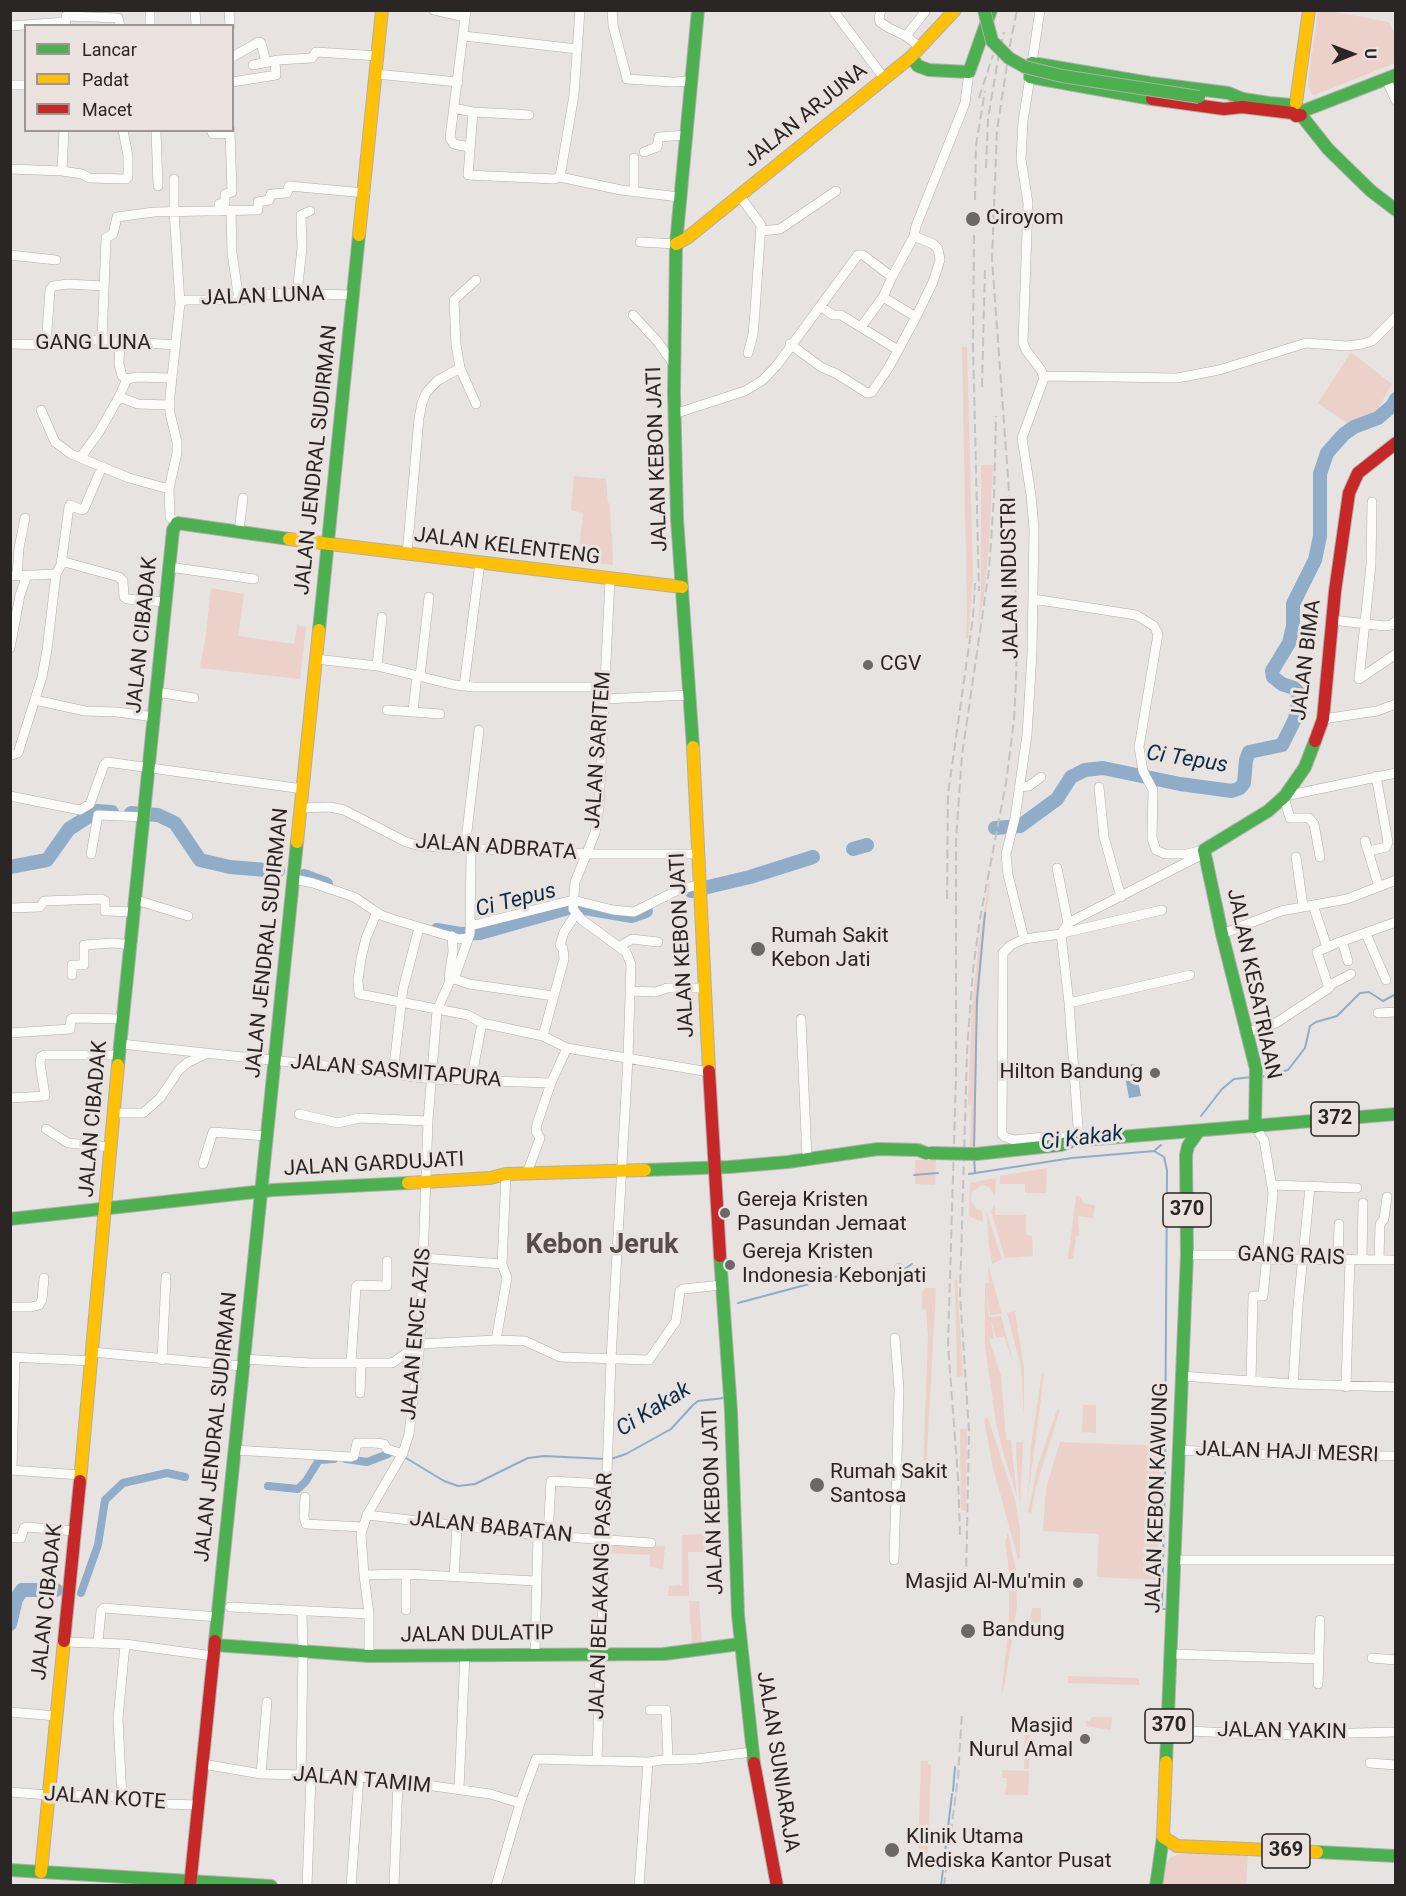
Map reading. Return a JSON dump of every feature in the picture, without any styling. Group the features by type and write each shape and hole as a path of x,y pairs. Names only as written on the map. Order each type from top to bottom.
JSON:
{"main road":[{"name":"JALAN JENDRAL SUDIRMAN","path":"190,1883 382,10"},
{"name":"JALAN KEBON JATI","path":"698,10 676,244 674,414 682,587 701,885 712,1149 731,1411 740,1644"},
{"name":"JALAN ARJUNA","path":"676,244 687,238 911,57 955,10"},
{"path":"984,10 988,31 993,41 1009,58 1025,67 1062,76 1297,109 1391,77"},
{"path":"911,57 918,66 929,70 969,72 991,10"},
{"path":"1309,10 1297,109 1328,149 1371,191 1395,210"},
{"path":"1032,63 1150,83 1228,93 1243,103 1224,109 1030,78 1032,63"},
{"name":"JALAN BIMA","path":"1205,852 1223,837 1253,820 1284,797 1305,767 1323,719 1341,536 1353,482 1358,473 1395,443"},
{"path":"177,523 328,544"},
{"name":"JALAN CIBADAK","path":"40,1872 92,1357 110,1147 173,530 177,523"},
{"name":"JALAN KELENTENG","path":"328,544 682,587"},
{"name":"JALAN KESATRIAAN","path":"1205,852 1256,1074 1256,1127"},
{"name":"372","path":"1198,1132 1395,1114"},
{"path":"729,1171 877,1156 917,1156 928,1153 976,1154 1070,1142 1198,1132"},
{"name":"JALAN KEBON KAWUNG","path":"1156,1886 1163,1838 1174,1609 1178,1450 1187,1255 1186,1164 1188,1146 1198,1132"},
{"path":"1070,1142 1069,1148 1172,1142 1183,1155 1186,1164"},
{"path":"712,1149 729,1171"},
{"path":"717,1197 721,1180 729,1171 807,1159 834,1159"},
{"name":"JALAN GARDUJATI","path":"10,1219 260,1191 489,1178 729,1171"},
{"name":"JALAN GARDUJATI","path":"505,1178 527,1173 622,1175"},
{"name":"JALAN DULATIP","path":"214,1650 369,1656 536,1653 664,1654 740,1644"},
{"name":"JALAN SUNIARAJA","path":"740,1644 752,1752 777,1886"},
{"name":"369","path":"1163,1838 1177,1846 1395,1856"},
{"path":"1158,1868 1164,1857 1177,1846"},
{"path":"10,1870 190,1883 271,1886"}],"street":[{"path":"434,10 466,14 450,133 452,142 469,147"},
{"path":"561,177 574,95 580,10"},
{"path":"612,10 613,25 627,79 690,81"},
{"path":"880,10 880,22 906,36 921,48"},
{"path":"1032,63 1040,10"},
{"path":"906,36 925,12"},
{"path":"838,13 884,78"},
{"path":"10,26 66,18 118,18 120,24"},
{"path":"464,36 577,49"},
{"path":"234,56 259,42 276,75 234,82"},
{"path":"252,65 270,61 312,58 316,52 378,56"},
{"path":"861,327 883,297 914,236 915,225 965,103 969,72"},
{"path":"376,74 458,82"},
{"path":"1391,77 1395,101"},
{"path":"1030,78 1023,121 1021,159 1028,203 1023,343 1044,376 1177,378 1219,370 1314,342 1347,346 1362,344 1372,340 1395,317"},
{"path":"454,108 473,112 529,115"},
{"path":"473,112 468,175 561,177 634,192 679,197"},
{"path":"62,171 64,132"},
{"path":"10,169 62,171 82,174 89,178 128,179 128,156 123,132"},
{"path":"156,132 158,186"},
{"path":"211,132 212,134 230,132 232,192 225,194 225,203 219,204 220,211"},
{"path":"644,152 657,147 659,137 686,135"},
{"path":"634,158 634,192"},
{"path":"174,179 180,303"},
{"path":"102,340 106,238 113,234 117,217 174,212 258,210 259,202 269,200 271,194 286,194 289,186 365,192"},
{"path":"760,231 780,230 836,191"},
{"path":"739,195 760,221 753,335 748,353"},
{"path":"231,210 232,253 239,300"},
{"path":"297,293 302,248 301,215 310,211"},
{"path":"790,345 821,367 869,393 878,384 898,351 933,282 940,260 938,249 933,244 914,236"},
{"path":"640,242 676,244"},
{"path":"10,255 56,260"},
{"path":"674,414 753,386 771,372 858,255 863,255 892,277"},
{"path":"476,280 454,300 456,344 460,368 476,404"},
{"path":"46,345 52,286 56,284 103,286"},
{"name":"JALAN LUNA","path":"177,523 170,517 170,489 177,453 170,405 180,303 186,300 239,300 275,293 353,295"},
{"path":"883,297 916,317"},
{"path":"820,306 833,315 838,314 861,327 898,351"},
{"path":"633,315 658,342 674,365"},
{"name":"GANG LUNA","path":"10,344 46,345 102,340 176,345"},
{"path":"120,341 118,364 122,376 127,380"},
{"path":"407,554 422,402 426,393 437,381 460,368"},
{"name":"JALAN INDUSTRI","path":"1024,939 1008,875 1006,854 1012,832 1029,715 1034,529 1022,444 1023,433 1044,376"},
{"path":"81,457 99,432 127,380 137,377 171,378"},
{"path":"119,397 138,404 170,405"},
{"path":"41,410 51,436 59,447 129,478 170,489"},
{"path":"11,756 18,753 35,700 47,650 56,574 62,561 69,507 84,509 102,467"},
{"path":"239,531 243,498"},
{"path":"1372,502 1371,565 1359,679 1395,654"},
{"path":"10,648 20,595 19,548 25,518"},
{"path":"62,561 119,577 123,581 124,597 127,599 166,602"},
{"path":"464,686 480,562"},
{"path":"170,567 254,579"},
{"path":"18,575 56,574"},
{"name":"JALAN SARITEM","path":"543,1036 564,959 560,945 574,907 575,882 595,833 599,807 610,579"},
{"path":"413,711 429,597"},
{"path":"1033,599 1136,615 1154,626 1158,634 1139,747 1143,771 1153,790 1152,838 1156,850 1165,854 1205,852"},
{"path":"377,666 382,617"},
{"path":"1332,620 1385,626 1395,621"},
{"path":"316,659 377,666 464,686 604,687"},
{"path":"157,692 194,698"},
{"path":"604,699 690,695"},
{"path":"35,700 85,711 154,717"},
{"path":"1323,719 1377,711 1395,704"},
{"path":"387,710 440,714"},
{"name":"JALAN ENCE AZIS","path":"369,1656 369,1614 361,1540 367,1515 403,1454 409,1434 420,1344 430,1079 437,1010 450,981 454,979 469,931 468,848 479,730"},
{"path":"10,796 80,810 90,804 106,762 303,789"},
{"path":"1320,857 1314,824 1309,818 1290,818 1284,797 1395,773"},
{"path":"1369,851 1386,847 1388,842 1376,776"},
{"path":"1019,787 1029,786 1041,777"},
{"path":"1099,787 1104,837 1121,897"},
{"name":"JALAN ADBRATA","path":"301,808 330,807 344,810 406,842 420,846 588,854 699,854"},
{"path":"91,854 98,815 145,814"},
{"path":"1365,841 1379,887"},
{"name":"JALAN BIMA","path":"1068,923 1205,852"},
{"path":"1296,857 1308,906 1327,947"},
{"path":"1057,868 1068,923 1062,933 1069,1003 1070,1142"},
{"path":"294,875 354,897 392,919 452,936 574,907 634,912 676,891 701,885"},
{"path":"1222,934 1281,912 1347,899 1395,880"},
{"path":"10,908 40,907 44,902 102,899 105,901 105,911 135,908 188,916"},
{"path":"574,907 629,956 628,1058 622,1175"},
{"path":"1070,1142 1062,1137 1014,1140 1002,1134 1003,953 1007,948 1024,939 1062,933 1162,910"},
{"path":"377,912 366,938 361,959 359,994 468,1015 482,1023 543,1036 567,1048 709,1072"},
{"path":"1328,986 1317,952 1395,922"},
{"path":"393,1074 403,989 419,928"},
{"path":"1366,934 1386,980"},
{"path":"452,936 453,951 449,976 454,979 495,989 554,996"},
{"path":"619,947 632,939 658,942"},
{"path":"1342,941 1348,961"},
{"path":"72,975 72,965 84,965 84,945 113,943 132,945"},
{"path":"1247,1032 1276,1023 1327,990 1328,986 1350,974"},
{"path":"1069,1003 1190,975"},
{"path":"630,991 656,992 667,988 705,988"},
{"path":"1378,1013 1395,1012"},
{"path":"10,1033 71,1029 73,1018 123,1019"},
{"path":"801,1018 807,1159"},
{"path":"471,1081 482,1023"},
{"path":"527,1173 540,1138 536,1131 537,1124 551,1083 567,1048"},
{"name":"JALAN SASMITAPURA","path":"10,1098 45,1096 40,1063 44,1055 120,1050 207,1053 430,1079 551,1083"},
{"path":"114,1113 143,1113 160,1098 178,1070 207,1053"},
{"path":"299,1114 338,1123 359,1118 428,1121"},
{"path":"1251,1381 1254,1296 1263,1296 1273,1185 1264,1140 1256,1127"},
{"path":"46,1129 68,1143 110,1147"},
{"path":"203,1164 213,1132 267,1137"},
{"name":"JALAN BELAKANG PASAR","path":"597,1761 611,1359 622,1175"},
{"path":"496,1340 507,1278 502,1264 505,1178"},
{"path":"1273,1185 1358,1188"},
{"path":"1293,1384 1310,1187"},
{"path":"1379,1260 1380,1224 1384,1219 1387,1197"},
{"path":"1362,1260 1363,1203"},
{"path":"1338,1259 1339,1224"},
{"name":"GANG RAIS","path":"1187,1255 1240,1255 1267,1259 1302,1260 1395,1260"},
{"path":"424,1258 502,1264"},
{"path":"1346,1387 1350,1259"},
{"path":"360,1393 356,1363 356,1287 358,1285 387,1286 387,1262"},
{"path":"162,1360 166,1277"},
{"path":"10,1307 39,1305 42,1300 45,1278"},
{"path":"80,1475 11,1470 13,1357 392,1363 420,1344 496,1340 525,1341 560,1357 649,1360 676,1321 680,1291 686,1287 722,1285"},
{"path":"894,1560 899,1389 895,1338"},
{"path":"1181,1376 1346,1387 1395,1387"},
{"path":"234,1450 351,1457 354,1456 357,1443 374,1443 384,1444 387,1449 403,1454"},
{"name":"JALAN HAJI MESRI","path":"1178,1450 1274,1455 1395,1456"},
{"path":"548,1536 551,1481 606,1484"},
{"path":"305,1497 306,1524 363,1527"},
{"name":"JALAN BABATAN","path":"367,1515 538,1535 651,1544"},
{"path":"454,1577 457,1526"},
{"path":"10,1538 21,1538 24,1528 27,1527 75,1531"},
{"path":"536,1653 538,1535"},
{"path":"1176,1560 1395,1560"},
{"path":"364,1575 406,1574 536,1581"},
{"path":"406,1574 406,1610"},
{"path":"230,1607 369,1614"},
{"path":"98,1642 101,1611 104,1608 218,1617"},
{"path":"302,1611 307,1886"},
{"path":"1317,1684 1320,1620"},
{"name":"JALAN DULATIP","path":"63,1642 98,1642 214,1650"},
{"path":"122,1798 118,1719 125,1644"},
{"path":"459,1790 465,1654"},
{"path":"1172,1654 1319,1659"},
{"path":"1372,1658 1395,1660"},
{"path":"261,1774 267,1702"},
{"path":"650,1710 666,1710 668,1759"},
{"path":"10,1712 56,1716"},
{"name":"JALAN YAKIN","path":"1168,1730 1272,1736 1395,1732"},
{"path":"496,1886 533,1762 540,1758 648,1762 752,1752"},
{"path":"639,1886 648,1762"},
{"name":"JALAN TAMIM","path":"203,1764 261,1774 358,1777 398,1781 490,1794 520,1803"},
{"path":"1370,1764 1395,1765"},
{"path":"351,1886 358,1777"},
{"path":"394,1886 398,1781"},
{"name":"JALAN KOTE","path":"10,1792 86,1795 165,1804 199,1805"}],"shaded area":[{"path":"1318,11 1330,11 1389,22 1395,36 1395,63 1315,95 1312,94 1308,86"},
{"path":"962,347 967,347 973,575 968,639 966,639"},
{"path":"1351,352 1392,384 1375,414 1348,424 1318,403"},
{"path":"981,465 993,465 989,542 984,595 978,625 981,595"},
{"path":"574,476 606,479 608,503 610,504 613,565 578,561 583,513 571,510"},
{"path":"211,588 244,594 238,636 294,644 297,625 306,627 300,679 200,668"},
{"path":"989,883 977,1021 975,1146 970,1147 971,1105 968,1104 972,1009 979,940"},
{"path":"915,1160 936,1160 935,1185 915,1184"},
{"path":"1047,1168 1046,1193 1025,1193 1025,1184 1000,1184 1000,1176"},
{"path":"996,1178 995,1195 989,1187 982,1185 972,1192 971,1201 976,1209 982,1211 983,1222 969,1216 970,1183"},
{"path":"1076,1196 1079,1196 1084,1203 1095,1205 1093,1218 1078,1216 1079,1236 1076,1236 1073,1259 1068,1259"},
{"path":"995,1205 995,1215 1026,1215 1026,1234 1032,1236 1033,1256 1005,1258 991,1211"},
{"path":"986,1210 1002,1259 992,1264 989,1245"},
{"path":"988,1265 1002,1314 990,1315 985,1283 989,1283"},
{"path":"955,1280 957,1280 963,1376 957,1377"},
{"path":"985,1284 989,1317 1001,1316 1014,1364 1004,1336 996,1338 990,1317 994,1338 989,1339 1001,1376 1006,1440 1011,1440 1017,1497 996,1423 985,1346"},
{"path":"926,1288 936,1288 926,1470 923,1470 928,1336 926,1310 922,1308 922,1293"},
{"path":"1015,1311 1024,1368 1024,1418 1021,1368 1007,1313"},
{"path":"1042,1373 1044,1373 1028,1496 1031,1445"},
{"path":"1083,1405 1096,1405 1096,1433 1082,1432"},
{"path":"1057,1410 1060,1410 1036,1487 1031,1513 1028,1512 1038,1465"},
{"path":"988,1418 1016,1503 1020,1532 1020,1559 1018,1559 992,1464 984,1419"},
{"path":"960,1429 967,1429 966,1511 961,1510"},
{"path":"1016,1442 1023,1442 1020,1507 1016,1452"},
{"path":"1060,1442 1162,1446 1157,1580 1097,1577 1099,1534 1043,1531 1046,1488"},
{"path":"1008,1533 1016,1570 1017,1606 1001,1696 1009,1625 1009,1571 1005,1541"},
{"path":"705,1534 705,1552 688,1552 689,1596 668,1596 669,1586 682,1585 682,1535"},
{"path":"609,1544 665,1546 663,1569 650,1567 650,1555 610,1553"},
{"path":"689,1601 699,1601 702,1642 692,1644"},
{"path":"1032,1608 1041,1608 1040,1640 1032,1639 1032,1623 1030,1623"},
{"path":"1068,1676 1139,1678 1139,1685 1068,1683"},
{"path":"1092,1717 1112,1717 1111,1730 1086,1726 1086,1721 1090,1721"},
{"path":"1044,1722 1043,1734 1030,1735 1029,1769 1024,1769 1025,1724"},
{"path":"921,1761 928,1761 931,1765 928,1855 918,1854"},
{"path":"1002,1770 1029,1771 1028,1795 1005,1795 1007,1778 1002,1778"},
{"path":"1187,1852 1248,1855 1246,1885 1162,1886 1163,1868 1167,1862 1171,1857"}],"water":[{"path":"1135,1064 1141,1096 1129,1098 1123,1066"}],"waterway":[{"name":"Ci Tepus","path":"995,828 1020,826 1057,799 1071,777 1085,770 1103,768 1180,784 1232,791 1240,788 1244,783 1249,752 1282,745 1295,719 1299,693 1273,677 1272,671 1289,643 1293,626 1293,604 1315,560 1320,536 1320,474 1327,453 1344,434 1354,427 1378,418 1392,406 1396,399"},
{"name":"Ci Tepus","path":"10,867 47,860 69,829 97,811 112,812"},
{"name":"Ci Tepus","path":"131,813 158,815 175,823 200,860 230,867 278,871"},
{"name":"Ci Tepus","path":"853,849 867,845"},
{"name":"Ci Tepus","path":"691,891 750,877 813,857"},
{"name":"Ci Tepus","path":"304,876 326,884"},
{"name":"Ci Tepus","path":"437,930 460,934 480,933 568,908 579,907 632,916 646,911"},
{"path":"974,1150 977,999 985,913"},
{"name":"Ci Kakak","path":"1261,1077 1288,1070 1305,1048 1310,1026 1337,1016 1360,993 1369,992 1383,1001 1396,994"},
{"name":"Ci Kakak","path":"1201,1116 1222,1089 1234,1079 1252,1077"},
{"name":"Ci Kakak","path":"969,1174 1072,1158 1154,1151 1161,1145"},
{"path":"1154,1151 1164,1157 1167,1170 1162,1609 1168,1609"},
{"path":"974,1158 975,1173"},
{"name":"Ci Kakak","path":"914,1175 938,1173"},
{"name":"Ci Kakak","path":"903,1270 912,1264"},
{"name":"Ci Kakak","path":"738,1303 839,1276 878,1271 897,1272"},
{"name":"Ci Kakak","path":"611,1459 626,1454 671,1429 698,1401 724,1398"},
{"name":"Ci Kakak","path":"346,1459 367,1462 388,1454"},
{"name":"Ci Kakak","path":"406,1458 444,1481 458,1486 475,1484 528,1458 544,1456 605,1459"},
{"name":"Ci Kakak","path":"268,1486 298,1489 319,1460 334,1459"},
{"name":"Ci Kakak","path":"81,1593 98,1545 105,1500 123,1483 167,1473 185,1477"},
{"name":"Ci Kakak","path":"10,1624 16,1599 22,1590 56,1590"},
{"path":"953,1791 955,1767"},
{"path":"941,1886 952,1794"}],"railway":[{"path":"966,1580 969,1431 960,1294 967,1051 973,970 980,919 1006,783 1014,720 1016,681 1015,573 992,259 997,130 1017,10"},
{"path":"986,168 988,119 1004,32"},
{"path":"979,98 993,55"},
{"path":"975,200 976,145 985,91"},
{"path":"974,235 973,346 979,591"},
{"path":"982,387 985,267"},
{"path":"960,1535 948,1345 956,1075 956,839 962,755 989,570 996,416"},
{"path":"947,899 948,794 973,617 975,583"},
{"path":"944,1886 958,1777 962,1712"}],"traffic: fast":[{"path":"693,747 677,519 674,392 676,244 698,10"},
{"path":"984,10 992,41 1009,58 1025,67 1062,76 1199,97"},
{"path":"911,57 918,66 929,70 969,72 991,10"},
{"path":"1152,99 1030,77 1032,63 1150,83 1228,93 1243,99 1269,103 1292,105 1296,103"},
{"path":"1303,111 1396,75"},
{"path":"1301,115 1328,149 1371,191 1396,210"},
{"path":"319,630 359,235"},
{"path":"118,1065 173,530 177,523 289,539"},
{"path":"1255,1127 1256,1069 1222,934 1204,850 1268,811 1285,796 1305,767 1315,741"},
{"path":"215,1641 297,842"},
{"path":"976,1154 1061,1145 1072,1141 1396,1114"},
{"path":"1166,1762 1187,1255 1186,1155 1188,1146 1198,1132"},
{"path":"645,1170 788,1162 878,1149 918,1150 926,1153"},
{"path":"930,1153 976,1154"},
{"path":"10,1219 273,1190 408,1183"},
{"path":"720,1256 731,1411 738,1615 754,1763"},
{"path":"215,1645 369,1656 664,1654 740,1644"},
{"path":"1156,1886 1163,1837"},
{"path":"1317,1852 1396,1856"},
{"path":"10,1870 271,1886"}],"traffic: slow":[{"path":"359,235 382,10"},
{"path":"676,244 687,238 911,57 955,10"},
{"path":"1296,103 1309,10"},
{"path":"289,539 682,587"},
{"path":"297,842 319,630"},
{"path":"693,747 709,1071"},
{"path":"80,1481 118,1065"},
{"path":"408,1183 490,1178 506,1174 645,1170"},
{"path":"41,1872 64,1641"},
{"path":"1166,1762 1163,1837 1177,1846 1317,1852"}],"traffic: jam":[{"path":"1152,99 1224,109 1242,107 1301,115"},
{"path":"1315,741 1323,719 1335,591 1349,493 1358,473 1396,443"},
{"path":"709,1071 720,1256"},
{"path":"64,1641 80,1481"},
{"path":"190,1886 215,1641"},
{"path":"754,1763 777,1886"}],"place":[{"name":"Ciroyom","path":"973,219"},
{"name":"CGV","path":"868,665"},
{"name":"Rumah Sakit Kebon Jati","path":"758,949"},
{"name":"Hilton Bandung","path":"1155,1073"},
{"name":"Gereja Kristen Pasundan Jemaat","path":"725,1213"},
{"name":"Gereja Kristen Indonesia Kebonjati","path":"730,1265"},
{"name":"Rumah Sakit Santosa","path":"817,1485"},
{"name":"Masjid Al-Mu'min","path":"1078,1583"},
{"name":"Bandung","path":"968,1631"},
{"name":"Masjid Nurul Amal","path":"1085,1739"},
{"name":"Klinik Utama Mediska Kantor Pusat","path":"892,1850"}],"district":[{"name":"Kebon Jeruk","path":"602,1246"}]}
